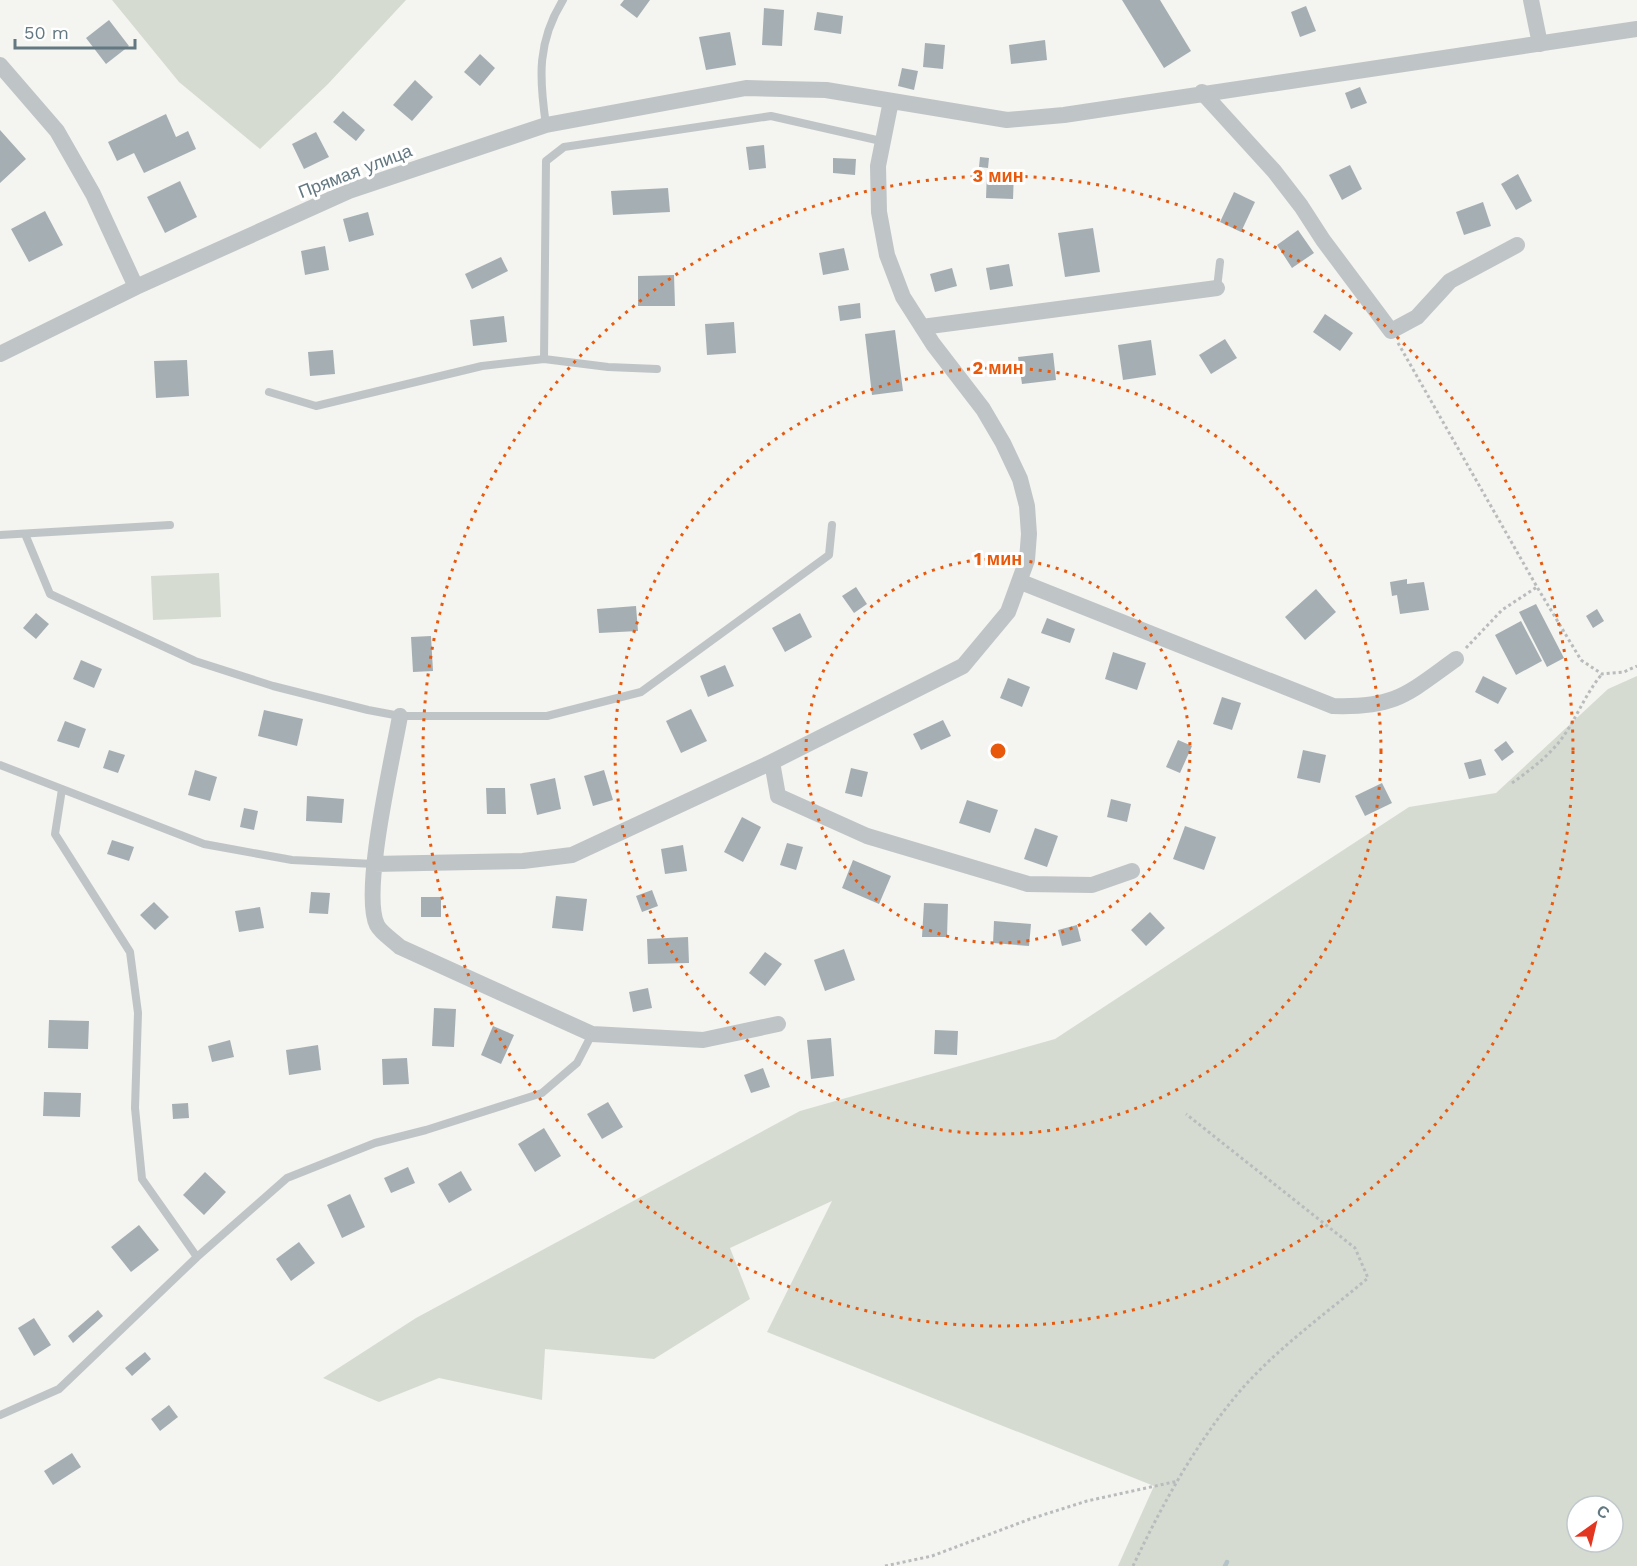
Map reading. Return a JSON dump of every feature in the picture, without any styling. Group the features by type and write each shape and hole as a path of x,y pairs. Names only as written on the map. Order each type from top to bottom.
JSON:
{"street":[{"path":"1531,0 1540,44"},
{"name":"Прямая улица","path":"0,354 136,287 349,191 546,124 746,88 826,90 1007,120 1064,115 1202,92 1637,29"},
{"path":"0,65 57,131 93,194 136,287"},
{"path":"1202,92 1274,171 1391,331 1417,317 1450,281 1517,245"},
{"path":"374,864 523,861 572,855 772,762 963,666 1008,612 1021,582 1027,560 1029,534 1027,506 1020,479 983,410 922,327 903,297 887,255 879,212 881,141 891,101"},
{"path":"922,327 1217,288"},
{"path":"1021,582 1333,706 1382,704 1408,694 1456,659"},
{"path":"400,716 374,864 371,897 377,925 400,947 592,1034 703,1040 778,1024"},
{"path":"772,762 778,796 867,836 1028,884 1092,885 1132,871"}],"lane":[{"path":"546,124 540,84 542,51 551,21 563,0"},
{"path":"543,359 546,161 564,147 771,116 881,141"},
{"path":"1217,288 1220,262"},
{"path":"269,392 316,406 482,366 543,359 608,367 657,369"},
{"path":"0,535 170,525"},
{"path":"25,534 50,594 195,661 273,686 400,716 547,716 641,692 829,555 832,525"},
{"path":"0,765 204,844 292,860 374,864"},
{"path":"62,789 55,834 130,952 138,1013 135,1108 142,1179 196,1257"},
{"path":"0,1415 59,1389 196,1257 287,1178 375,1143 426,1130 542,1093 577,1063 592,1034"}],"path":[{"path":"1391,331 1581,660 1602,674 1624,672 1637,666"},
{"path":"1456,659 1502,610 1537,587"},
{"path":"1512,783 1540,764 1567,732 1588,690 1602,674"},
{"path":"1133,1566 1156,1516 1205,1437 1235,1396 1280,1352 1368,1278 1355,1248 1186,1114"},
{"path":"885,1566 932,1556 1030,1519 1178,1480"}],"shaded area":[{"path":"112,0 406,0 328,84 260,149 179,82"},
{"path":"219,573 221,617 153,620 151,576"},
{"path":"1637,676 1637,1566 1118,1566 1154,1486 767,1332 832,1201 730,1248 750,1299 654,1359 545,1349 542,1400 439,1378 379,1402 323,1378 416,1318 800,1111 1055,1039 1409,807 1496,793 1608,689"}],"building":[{"path":"624,0 650,0 637,18 620,5"},
{"path":"1122,0 1160,0 1191,51 1164,68"},
{"path":"1306,6 1316,31 1300,37 1291,12"},
{"path":"764,8 784,10 782,46 762,45"},
{"path":"817,12 843,16 841,34 814,30"},
{"path":"109,20 129,46 106,64 86,38"},
{"path":"730,32 736,65 706,70 699,37"},
{"path":"1045,40 1047,60 1011,64 1009,45"},
{"path":"925,43 945,45 943,69 923,67"},
{"path":"480,54 495,68 480,86 464,72"},
{"path":"902,68 918,71 914,90 898,86"},
{"path":"415,80 433,97 412,121 393,105"},
{"path":"1360,87 1367,103 1351,109 1345,93"},
{"path":"343,111 365,130 356,141 333,122"},
{"path":"166,114 176,137 188,131 196,149 144,173 134,153 117,161 108,142"},
{"path":"0,130 26,159 0,183"},
{"path":"316,132 329,157 304,169 292,144"},
{"path":"764,145 766,168 749,170 746,147"},
{"path":"980,157 989,158 988,168 979,167"},
{"path":"833,158 856,159 855,175 833,173"},
{"path":"1350,165 1362,189 1342,200 1329,175"},
{"path":"987,171 1014,172 1013,199 986,198"},
{"path":"1518,174 1532,201 1516,210 1501,184"},
{"path":"180,181 197,217 165,233 147,197"},
{"path":"668,188 670,212 613,215 611,191"},
{"path":"1234,192 1255,202 1241,232 1220,222"},
{"path":"1483,202 1491,226 1464,235 1456,212"},
{"path":"45,211 63,245 29,262 11,229"},
{"path":"368,212 374,235 349,242 343,219"},
{"path":"1093,228 1100,272 1065,277 1058,233"},
{"path":"1298,230 1314,253 1292,268 1277,245"},
{"path":"325,246 329,270 305,275 301,251"},
{"path":"844,248 849,270 823,275 819,253"},
{"path":"501,257 508,271 472,289 465,274"},
{"path":"1009,264 1013,286 990,290 986,268"},
{"path":"952,268 957,286 935,292 930,274"},
{"path":"674,275 675,306 638,306 638,276"},
{"path":"860,303 861,318 840,321 838,306"},
{"path":"1325,314 1353,333 1340,351 1313,332"},
{"path":"504,316 507,342 473,346 470,320"},
{"path":"734,322 736,353 707,355 705,324"},
{"path":"895,330 903,391 872,395 865,334"},
{"path":"1225,339 1237,358 1211,374 1199,355"},
{"path":"1151,340 1156,375 1123,380 1118,345"},
{"path":"333,350 335,374 310,376 308,352"},
{"path":"1053,353 1056,380 1022,384 1018,357"},
{"path":"187,360 189,396 156,398 154,361"},
{"path":"1407,579 1407,584 1424,582 1429,610 1400,614 1397,595 1392,596 1390,582"},
{"path":"856,587 867,604 854,613 842,596"},
{"path":"1316,589 1336,612 1305,640 1285,617"},
{"path":"1536,604 1564,658 1547,667 1519,612"},
{"path":"636,606 638,631 599,633 597,609"},
{"path":"1597,609 1604,621 1593,628 1586,616"},
{"path":"36,613 49,624 36,639 23,628"},
{"path":"800,613 812,637 785,652 772,628"},
{"path":"1047,618 1075,629 1070,643 1041,633"},
{"path":"1521,621 1542,661 1516,675 1495,635"},
{"path":"431,636 433,671 413,672 411,637"},
{"path":"1113,652 1146,663 1137,690 1105,679"},
{"path":"81,660 102,669 94,688 73,679"},
{"path":"725,665 734,686 708,697 700,676"},
{"path":"1483,676 1507,688 1498,704 1475,692"},
{"path":"1008,678 1030,687 1022,707 1000,698"},
{"path":"1222,697 1241,703 1232,730 1213,724"},
{"path":"691,709 707,741 681,753 666,721"},
{"path":"264,710 303,719 297,746 258,736"},
{"path":"943,720 951,736 921,750 913,734"},
{"path":"65,721 86,729 79,748 57,741"},
{"path":"1178,740 1192,746 1180,773 1166,767"},
{"path":"1506,741 1514,752 1502,761 1494,750"},
{"path":"109,750 125,755 118,773 103,768"},
{"path":"1303,750 1326,755 1320,783 1297,778"},
{"path":"1481,759 1486,775 1469,779 1464,763"},
{"path":"851,768 868,772 862,797 845,793"},
{"path":"195,770 217,777 210,801 188,795"},
{"path":"604,770 613,800 593,806 584,776"},
{"path":"555,778 561,809 537,815 530,784"},
{"path":"1382,783 1392,803 1365,816 1355,796"},
{"path":"486,788 505,788 506,814 487,814"},
{"path":"307,796 344,799 342,823 306,821"},
{"path":"1111,799 1131,804 1127,822 1107,817"},
{"path":"967,800 998,810 990,833 959,823"},
{"path":"244,808 258,811 254,830 240,827"},
{"path":"742,817 761,827 743,862 724,852"},
{"path":"1185,826 1216,837 1204,870 1173,859"},
{"path":"1035,828 1058,836 1047,867 1024,859"},
{"path":"112,840 134,847 129,861 107,854"},
{"path":"787,843 803,847 796,870 780,865"},
{"path":"683,845 687,871 665,874 661,849"},
{"path":"853,860 891,876 879,904 842,888"},
{"path":"652,890 658,906 642,912 636,896"},
{"path":"311,892 330,893 328,914 309,913"},
{"path":"556,896 587,899 583,931 552,928"},
{"path":"421,897 441,897 441,917 421,917"},
{"path":"154,902 169,917 155,930 140,915"},
{"path":"924,903 948,904 947,937 922,937"},
{"path":"260,907 264,928 239,932 235,911"},
{"path":"1150,912 1165,928 1146,946 1131,930"},
{"path":"994,921 1031,924 1029,946 993,943"},
{"path":"1077,925 1081,941 1062,946 1058,930"},
{"path":"688,937 689,963 648,964 647,939"},
{"path":"844,949 855,980 825,991 814,960"},
{"path":"765,952 782,964 765,986 749,973"},
{"path":"648,988 652,1008 633,1012 629,992"},
{"path":"434,1008 456,1009 454,1047 432,1046"},
{"path":"49,1020 89,1021 88,1049 48,1048"},
{"path":"493,1026 514,1035 501,1064 481,1055"},
{"path":"935,1030 958,1031 957,1055 934,1054"},
{"path":"831,1038 834,1076 811,1079 807,1040"},
{"path":"230,1040 234,1057 212,1062 208,1046"},
{"path":"318,1045 321,1070 289,1075 286,1050"},
{"path":"407,1058 409,1084 383,1085 382,1059"},
{"path":"763,1068 770,1087 751,1093 744,1075"},
{"path":"44,1092 81,1093 80,1117 43,1116"},
{"path":"608,1102 623,1127 602,1139 587,1114"},
{"path":"188,1103 189,1118 173,1119 172,1104"},
{"path":"544,1128 561,1156 535,1172 518,1144"},
{"path":"408,1167 415,1183 391,1193 384,1178"},
{"path":"461,1171 472,1190 449,1203 438,1184"},
{"path":"205,1172 226,1192 204,1215 183,1195"},
{"path":"350,1194 365,1227 342,1238 327,1205"},
{"path":"139,1225 159,1250 131,1272 111,1247"},
{"path":"299,1242 315,1263 291,1281 276,1259"},
{"path":"98,1310 103,1316 73,1343 68,1336"},
{"path":"34,1318 51,1345 34,1356 18,1328"},
{"path":"145,1352 151,1359 132,1376 125,1368"},
{"path":"169,1405 178,1417 160,1431 151,1419"},
{"path":"72,1453 81,1467 53,1485 44,1471"}],"waterway":[{"path":"1225,1566 1227,1562"}]}
